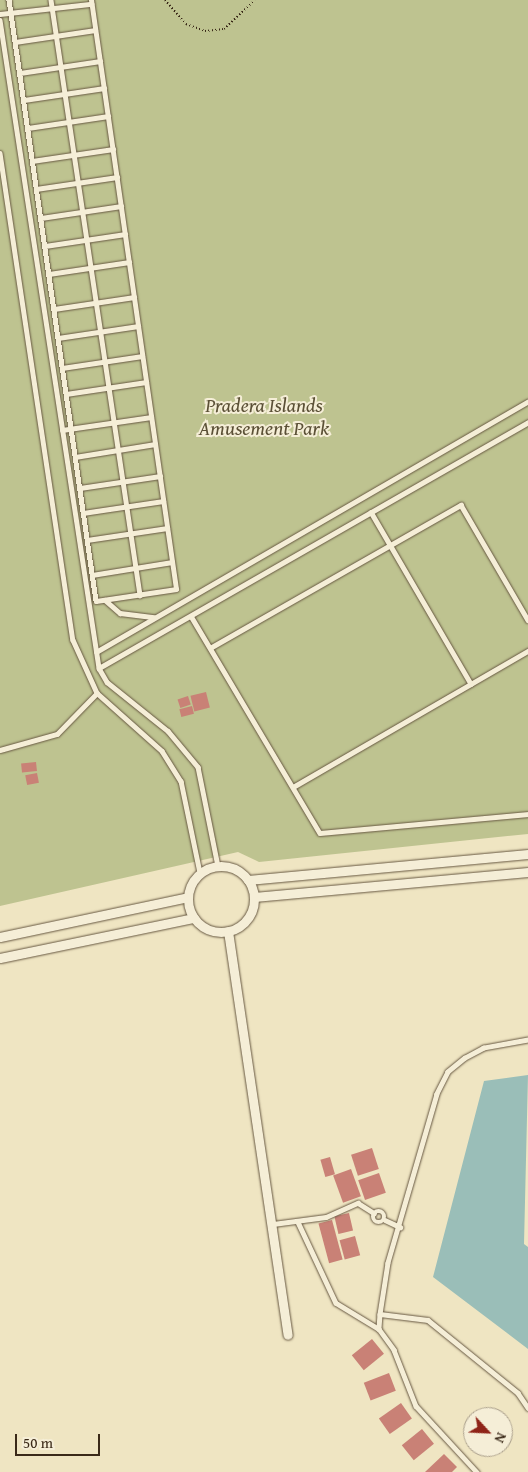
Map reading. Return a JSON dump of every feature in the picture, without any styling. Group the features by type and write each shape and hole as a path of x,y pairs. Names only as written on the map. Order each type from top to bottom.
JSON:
{"street":[{"path":"248,880 528,854"},
{"path":"218,866 232,867 248,880 254,897 250,915 228,931 209,930 194,918 188,897 200,873 218,866"},
{"path":"254,897 528,872"},
{"path":"0,937 188,897"},
{"path":"0,958 194,918"},
{"path":"228,931 288,1335"}],"lane":[{"path":"0,14 11,16 91,2 176,589 96,601 24,100 11,16 9,0"},
{"path":"51,0 140,595"},
{"path":"0,20 96,652 100,668 107,682 158,721 198,767 218,866"},
{"path":"15,42 95,30"},
{"path":"20,73 100,60"},
{"path":"24,100 104,88"},
{"path":"28,128 108,116"},
{"path":"32,161 113,149"},
{"path":"0,153 73,640 97,693 162,751 181,781 200,873"},
{"path":"36,189 117,177"},
{"path":"41,218 121,206"},
{"path":"45,246 125,234"},
{"path":"49,274 129,262"},
{"path":"54,309 134,296"},
{"path":"58,338 138,326"},
{"path":"62,368 142,356"},
{"path":"66,394 146,382"},
{"path":"96,652 528,402"},
{"path":"62,430 151,417"},
{"path":"100,668 528,422"},
{"path":"75,456 155,444"},
{"path":"80,488 160,476"},
{"path":"83,513 163,501"},
{"path":"210,648 461,506 528,620"},
{"path":"371,512 471,684"},
{"path":"87,540 167,528"},
{"path":"92,574 172,562"},
{"path":"104,600 120,613 156,617"},
{"path":"191,616 320,833 528,814"},
{"path":"294,787 528,651"},
{"path":"0,750 57,734 97,693"},
{"path":"379,1329 388,1263 400,1227 437,1094 448,1072 484,1048 528,1040"},
{"path":"273,1224 298,1222 358,1203 374,1213 376,1222 385,1220 400,1227"},
{"path":"374,1213 382,1211 385,1220"},
{"path":"298,1222 336,1303 379,1329 394,1350 416,1406 477,1472"},
{"path":"380,1314 428,1320 512,1388 528,1408"}],"path":[{"path":"165,0 186,24 205,32 224,29 254,0"}],"green space":[{"name":"Pradera Islands Amusement Park","path":"0,0 528,0 528,834 259,862 238,852 0,906"}],"water":[{"path":"528,1075 524,1244 528,1247 528,1349 433,1277 484,1081"}],"building":[{"path":"206,692 210,708 194,711 190,696"},
{"path":"188,696 191,705 180,708 178,699"},
{"path":"192,706 194,714 181,717 179,709"},
{"path":"36,762 37,771 22,773 21,764"},
{"path":"37,773 39,783 27,785 25,775"},
{"path":"372,1148 379,1169 358,1176 351,1155"},
{"path":"330,1157 335,1174 325,1177 320,1160"},
{"path":"351,1169 361,1196 343,1203 333,1175"},
{"path":"379,1173 386,1193 365,1200 358,1180"},
{"path":"349,1213 353,1231 338,1234 334,1216"},
{"path":"332,1220 343,1260 329,1263 318,1224"},
{"path":"355,1236 360,1255 345,1259 340,1240"},
{"path":"372,1339 384,1354 364,1370 352,1355"},
{"path":"389,1373 396,1391 371,1400 364,1383"},
{"path":"401,1403 412,1419 390,1434 379,1418"},
{"path":"422,1429 434,1444 414,1460 402,1445"},
{"path":"444,1454 457,1467 452,1472 425,1472"}]}
